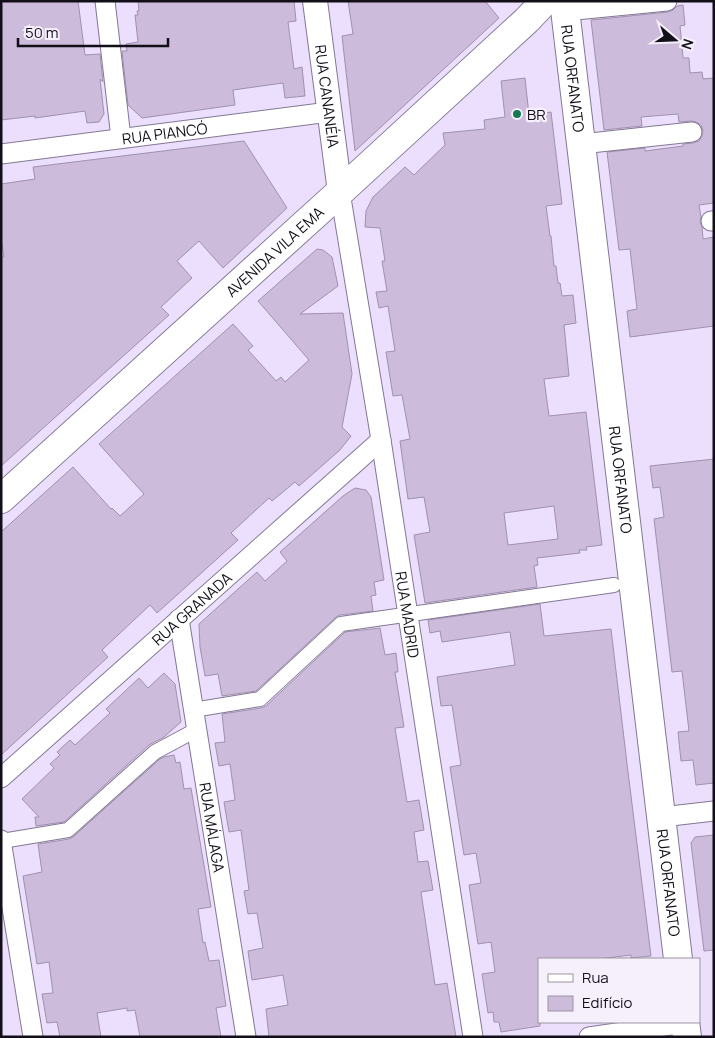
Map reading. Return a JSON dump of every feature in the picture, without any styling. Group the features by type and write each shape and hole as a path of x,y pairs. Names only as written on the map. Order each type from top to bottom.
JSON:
{"main road":[{"name":"RUA ORFANATO","path":"558,4 581,144 678,958"},
{"name":"AVENIDA VILA EMA","path":"1,499 527,20 558,4"}],"street":[{"path":"105,1 121,138"},
{"name":"RUA CANANÉIA","path":"314,1 340,192"},
{"path":"558,4 667,1"},
{"name":"RUA PIANCÓ","path":"1,154 329,112"},
{"path":"581,144 692,132"},
{"name":"RUA MADRID","path":"340,192 409,614 473,1037"},
{"name":"RUA GRANADA","path":"1,778 381,440"},
{"path":"193,710 260,699 341,624 614,585"},
{"name":"RUA MÁLAGA","path":"178,619 246,1037"},
{"path":"33,1037 2,840 68,830 155,752 196,730"},
{"path":"662,817 714,810"},
{"path":"589,1037 686,1027"}],"building":[{"path":"1,1 78,1 85,55 100,54 103,82 100,79 104,114 99,122 87,123 85,111 35,118 35,116 1,120"},
{"path":"138,1 294,1 296,21 288,22 294,69 302,67 305,96 285,98 283,83 233,90 235,105 142,118 128,105 122,51 127,51 126,44 138,42 135,15 138,15 137,11 139,11"},
{"path":"348,1 485,1 499,18 355,151 342,36 353,34"},
{"path":"683,5 685,25 680,26 683,58 689,58 690,73 702,72 703,79 714,78 714,203 699,205 703,239 714,237 714,326 630,337 627,311 637,309 630,249 619,250 607,152 645,148 645,151 683,146 683,144 699,141 703,130 701,125 696,122 679,122 678,114 641,117 642,126 604,130 591,20 668,12 677,6"},
{"path":"525,78 529,115 551,112 562,204 546,206 558,283 560,283 562,296 573,295 576,323 564,325 569,376 544,379 549,416 586,412 602,545 586,547 587,550 579,550 580,553 537,558 538,565 534,566 537,587 425,603 414,535 430,532 424,497 408,499 400,441 410,439 402,395 393,396 386,352 395,351 388,306 379,308 376,292 387,291 382,261 385,261 380,228 365,227 366,211 373,197 405,167 414,175 445,145 443,133 485,129 484,120 505,117 501,81","holes":["554,506 558,539 508,545 504,513"]},
{"path":"244,141 287,208 223,268 199,241 177,261 192,278 161,307 169,315 1,466 1,257 4,257 1,239 1,184 35,179 33,167"},
{"path":"317,249 323,250 332,257 338,286 300,314 343,313 352,374 342,427 351,436 340,450 299,486 295,482 272,501 269,498 231,533 238,540 157,613 150,605 102,650 108,657 1,755 1,532 73,467 111,509 120,516 144,494 99,444 233,324 253,346 248,350 276,381 281,377 285,382 309,360 258,301"},
{"path":"714,459 714,783 696,785 693,760 681,761 678,732 689,731 682,671 672,672 654,519 664,517 660,487 653,488 650,466"},
{"path":"355,488 366,490 371,497 384,580 374,582 376,595 371,596 373,611 336,617 256,691 222,696 218,674 205,676 200,647 199,624 257,572 265,581 287,561 280,552 343,496"},
{"path":"540,604 544,636 611,629 651,956 631,958 631,955 607,958 538,958 538,1023 540,1023 540,1026 501,1032 499,1022 494,1022 493,1012 488,1013 482,974 495,972 491,942 478,944 469,885 481,883 476,853 464,855 450,767 461,765 452,705 441,706 437,677 515,665 510,632 442,642 440,631 430,633 428,620"},
{"path":"380,628 385,655 396,653 398,672 395,672 404,727 395,728 407,802 419,800 424,830 414,832 418,862 428,861 433,890 421,892 435,985 447,983 456,1037 269,1037 266,1009 288,1005 283,975 252,980 248,951 263,948 257,913 248,914 244,891 249,890 241,830 229,832 224,802 235,800 230,764 219,766 215,743 225,742 222,714 266,706 345,632"},
{"path":"164,673 175,684 181,722 164,737 149,745 64,822 36,826 35,817 39,817 22,799 54,768 50,764 60,755 57,752 70,740 75,745 110,713 106,709 139,678 148,688"},
{"path":"174,755 176,763 180,762 184,789 191,788 211,907 198,909 203,943 205,942 209,961 219,960 226,1006 216,1008 221,1037 140,1037 135,1010 127,1011 127,1008 97,1013 101,1037 60,1037 57,1022 47,1023 42,994 53,993 49,962 37,964 23,876 42,872 38,844 73,837 160,759"},
{"path":"714,835 714,950 704,951 691,843 695,837"}],"place":[{"name":"BR","path":"517,114"}]}
